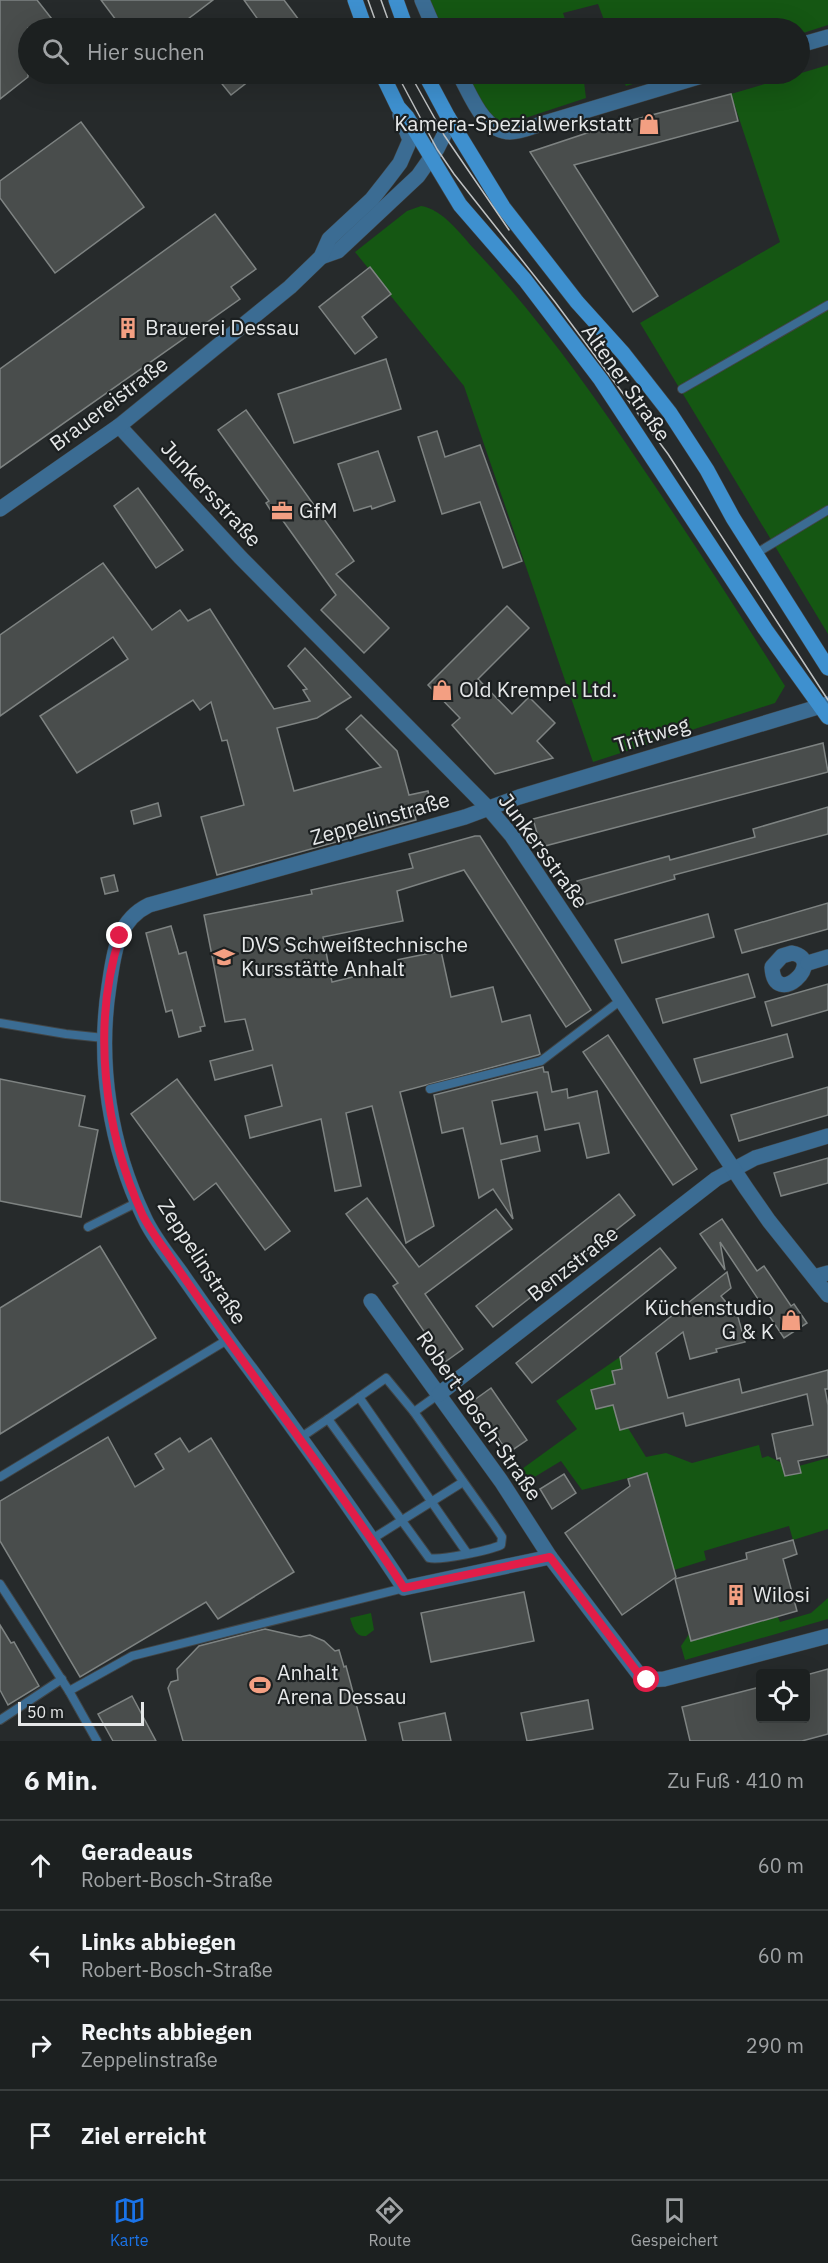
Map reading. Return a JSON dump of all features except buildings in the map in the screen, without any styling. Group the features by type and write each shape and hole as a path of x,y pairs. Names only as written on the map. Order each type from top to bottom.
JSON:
{"main road":[{"path":"355,0 361,18"},
{"path":"396,0 402,18"},
{"name":"Altener Straße","path":"387,84 398,107 407,117 460,205 525,280 602,380 765,629 825,709"},
{"name":"Altener Straße","path":"431,84 488,186 519,229 670,413 707,470 754,554 828,668"}],"street":[{"path":"422,0 430,18"},
{"path":"810,42 828,37"},
{"path":"465,84 485,119 501,130 510,132 675,84"},
{"name":"Brauereistraße","path":"0,509 119,426 290,287 321,257 329,239 372,199 400,164 410,140 398,107"},
{"name":"Brauereistraße","path":"321,257 338,251 406,188 432,158 444,135 448,117"},
{"name":"Junkersstraße","path":"119,426 242,558 489,809 512,836 733,1169 769,1221 821,1275 828,1295"},
{"name":"Triftweg","path":"489,809 519,797 825,709"},
{"name":"Zeppelinstraße","path":"410,1587 372,1539 150,1228 120,1152 110,1106 104,1038 106,1001 116,949 129,919 140,910 160,902 397,837 489,809"},
{"path":"808,963 828,957"},
{"name":"Benzstraße","path":"439,1394 716,1179 758,1157 828,1136"},
{"name":"Robert-Bosch-Straße","path":"371,1301 501,1481 550,1557 641,1677 647,1680 664,1679 828,1636"},
{"path":"410,1587 550,1557"}],"lane":[{"path":"682,389 828,305"},
{"path":"754,554 828,510"},
{"path":"430,1089 541,1061 621,1000"},
{"path":"0,1023 104,1038"},
{"path":"88,1227 138,1202"},
{"path":"0,1477 228,1340"},
{"path":"300,1438 386,1378 414,1412 498,1531 503,1542 496,1547 439,1559 429,1558 328,1419"},
{"path":"414,1412 439,1394"},
{"path":"359,1397 467,1553"},
{"path":"372,1539 463,1482"},
{"path":"0,1584 62,1679 97,1741"},
{"path":"69,1691 132,1656 410,1587"},
{"path":"0,1720 62,1679"}],"green space":[{"path":"430,0 828,0 828,25 810,31 810,18 603,18 598,4 563,13 565,18 438,18"},
{"path":"828,65 828,634 640,323 780,242 731,94 764,84 810,84 810,70"},
{"path":"472,84 584,84 586,98 507,124 490,116"},
{"path":"421,206 437,212 452,224 499,276 564,356 697,549 785,686 775,703 593,762 464,386 355,252 407,211"},
{"path":"620,1357 622,1369 612,1371 615,1384 591,1390 596,1409 613,1405 620,1430 628,1428 646,1457 666,1453 692,1463 759,1445 762,1458 768,1456 782,1463 785,1476 801,1473 799,1466 828,1458 828,1529 793,1540 789,1526 704,1551 706,1560 674,1570 647,1473 582,1490 561,1461 518,1487 511,1477 577,1429 556,1401"},
{"path":"828,1598 828,1619 685,1660 681,1646 689,1634 691,1641 778,1617 780,1622 811,1613"},
{"path":"371,1613 374,1630 366,1636 359,1635 350,1618"}],"tram line":[{"path":"368,0 374,18"},
{"path":"381,0 387,18"},
{"path":"402,84 437,149 454,174 555,302 668,454 828,700"},
{"path":"416,84 444,135 509,230"}],"place":[{"name":"Kamera-Spezialwerkstatt","path":"649,124"},
{"name":"Brauerei Dessau","path":"128,328"},
{"name":"GfM","path":"282,511"},
{"name":"Old Krempel Ltd.","path":"442,690"},
{"name":"DVS Schweißtechnische Kursstätte Anhalt","path":"224,957"},
{"name":"Küchenstudio G & K","path":"791,1320"},
{"name":"Wilosi","path":"736,1595"},
{"name":"Anhalt Arena Dessau","path":"260,1685"}],"route":[{"path":"120,936 111,968 104,1038 107,1087 120,1152 129,1181 150,1228 228,1340 372,1539 404,1588 550,1557 641,1677 647,1680"}]}
